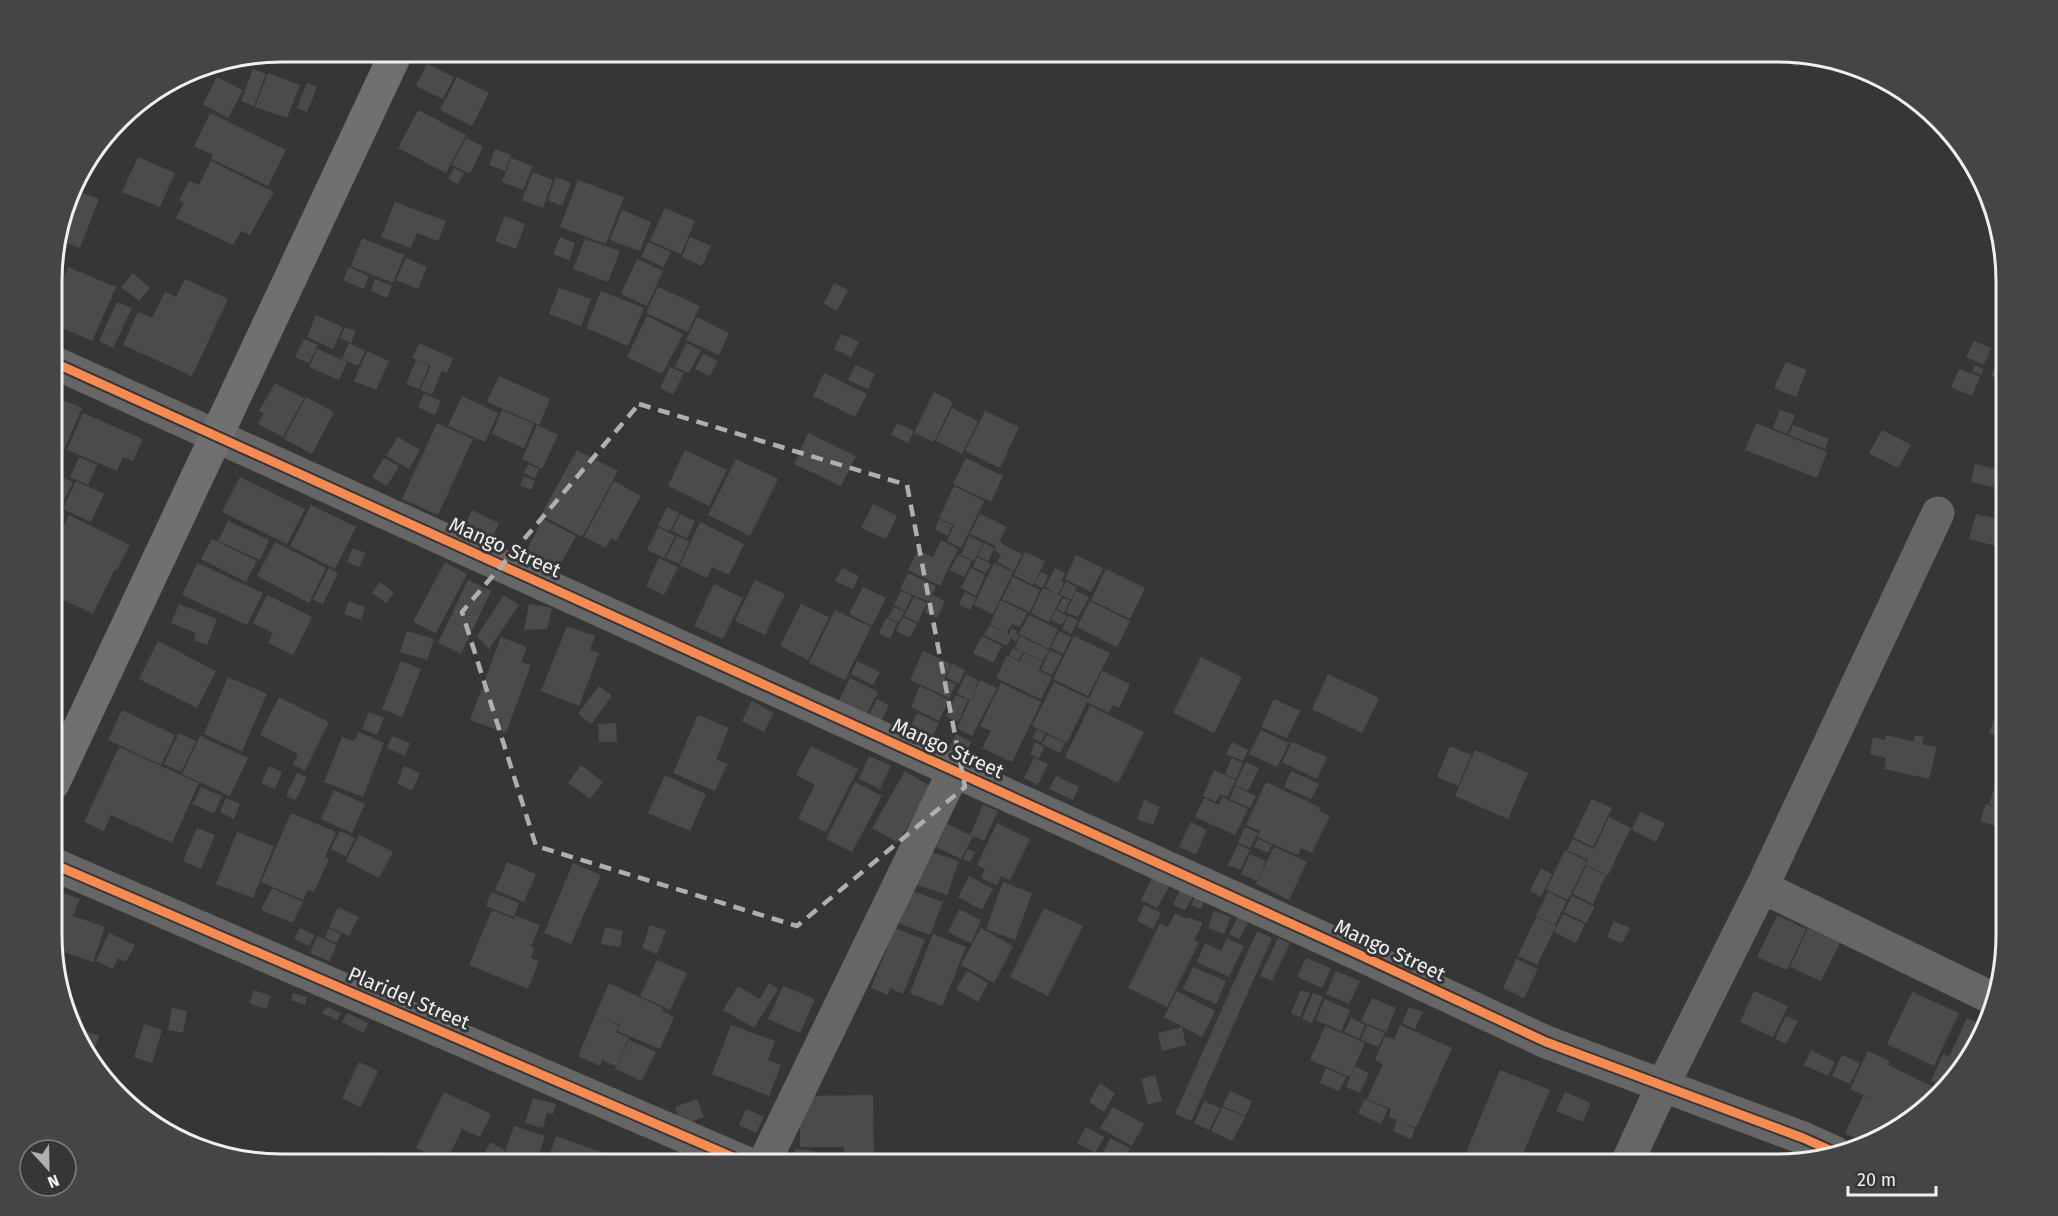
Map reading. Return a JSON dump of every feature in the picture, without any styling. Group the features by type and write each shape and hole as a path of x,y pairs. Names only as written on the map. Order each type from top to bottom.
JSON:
{"main road":[{"path":"62,765 393,62"}],"street":[{"name":"Mango Street","path":"62,366 1546,1042 1827,1149"},
{"path":"1631,1154 1762,887 1938,513"},
{"path":"769,1154 954,771"},
{"name":"Plaridel Street","path":"62,868 725,1154"},
{"path":"1762,887 1988,996"}],"highlighted area":[{"path":"639,404 907,485 965,787 797,926 536,846 462,612"}],"building":[{"path":"1786,62 1800,63 1797,67"},
{"path":"427,64 454,77 443,99 416,86"},
{"path":"253,69 266,74 254,106 241,101"},
{"path":"268,73 300,85 287,118 255,107"},
{"path":"217,77 243,90 228,118 203,104"},
{"path":"457,77 489,93 472,126 440,110"},
{"path":"307,83 317,87 307,112 297,108"},
{"path":"418,110 466,135 446,173 398,148"},
{"path":"210,113 286,150 268,186 211,159 213,155 194,146"},
{"path":"466,138 483,147 470,174 452,165"},
{"path":"495,149 511,155 505,171 489,165"},
{"path":"138,157 175,173 160,207 122,192"},
{"path":"511,158 533,166 523,190 502,182"},
{"path":"211,161 274,192 250,235 241,231 233,245 176,218 184,203 179,201 189,181 199,185"},
{"path":"454,168 464,173 458,184 448,179"},
{"path":"533,172 553,180 543,208 522,200"},
{"path":"556,177 571,183 562,206 548,200"},
{"path":"578,180 624,197 606,244 560,227"},
{"path":"80,192 99,199 80,248 65,242"},
{"path":"395,202 446,221 438,241 417,233 411,248 381,237"},
{"path":"665,208 695,221 681,254 650,241"},
{"path":"622,210 651,222 640,251 610,240"},
{"path":"505,216 525,224 516,249 495,241"},
{"path":"560,237 575,243 569,260 553,254"},
{"path":"690,237 711,246 702,266 682,257"},
{"path":"362,238 404,255 393,283 351,266"},
{"path":"585,239 620,251 608,282 573,269"},
{"path":"648,242 671,252 664,267 641,257"},
{"path":"406,258 427,267 418,289 396,280"},
{"path":"637,259 663,271 647,306 621,294"},
{"path":"68,267 116,287 92,341 62,328 62,281"},
{"path":"349,267 369,276 364,289 343,280"},
{"path":"133,273 150,288 139,301 121,287"},
{"path":"185,279 228,299 192,376 123,345 138,312 152,318 165,292 176,297"},
{"path":"375,279 392,286 387,298 371,291"},
{"path":"834,283 848,290 837,311 824,304"},
{"path":"658,287 700,306 688,332 646,313"},
{"path":"559,288 591,299 581,326 549,314"},
{"path":"601,291 644,308 628,346 586,328"},
{"path":"117,302 132,308 113,348 99,341"},
{"path":"316,315 343,327 333,349 307,337"},
{"path":"647,316 683,334 662,374 627,357"},
{"path":"697,317 729,333 719,355 686,340"},
{"path":"345,327 356,331 351,343 340,338"},
{"path":"841,334 859,342 851,357 834,349"},
{"path":"304,339 318,345 309,363 295,357"},
{"path":"1974,341 1991,348 1984,365 1966,357"},
{"path":"349,343 365,351 358,366 342,359"},
{"path":"419,343 453,358 447,373 442,371 432,394 420,390 431,366 412,358"},
{"path":"686,343 701,350 689,373 675,367"},
{"path":"317,349 347,362 339,380 309,367"},
{"path":"367,351 389,361 376,390 354,381"},
{"path":"703,354 718,361 710,376 695,369"},
{"path":"416,360 429,366 419,389 406,384"},
{"path":"1786,362 1807,370 1796,397 1774,388"},
{"path":"855,365 875,374 868,389 848,380"},
{"path":"1975,365 1983,369 1981,375 1972,371"},
{"path":"1996,365 1996,378 1991,376"},
{"path":"670,367 684,373 673,395 660,388"},
{"path":"1959,369 1980,377 1972,396 1951,387"},
{"path":"824,373 867,394 855,417 813,396"},
{"path":"499,376 550,399 539,425 487,402"},
{"path":"275,383 304,398 283,437 258,424 264,413 259,411"},
{"path":"934,392 953,402 934,442 914,433"},
{"path":"424,394 441,401 435,415 418,407"},
{"path":"462,396 498,413 485,442 448,426"},
{"path":"306,397 334,412 312,454 284,439"},
{"path":"62,400 82,408 62,455"},
{"path":"952,408 978,421 962,454 936,441"},
{"path":"502,410 534,424 524,448 492,434"},
{"path":"1780,410 1795,415 1787,434 1773,428"},
{"path":"985,411 1019,427 1000,468 965,451"},
{"path":"83,413 143,439 133,461 123,457 117,471 67,450"},
{"path":"437,423 473,439 438,515 402,499"},
{"path":"897,423 914,431 908,443 891,435"},
{"path":"1756,423 1827,452 1817,478 1745,450"},
{"path":"537,425 558,435 542,469 522,459"},
{"path":"1793,425 1829,439 1825,449 1789,435"},
{"path":"1882,430 1911,445 1898,468 1869,453"},
{"path":"808,433 856,456 841,486 794,464"},
{"path":"398,437 420,450 409,469 386,456"},
{"path":"577,450 618,471 582,537 541,515"},
{"path":"685,450 727,470 709,506 668,486"},
{"path":"79,457 97,465 88,485 70,477"},
{"path":"384,458 399,466 387,486 372,477"},
{"path":"966,458 1003,476 991,502 953,484"},
{"path":"736,459 778,479 750,536 708,515"},
{"path":"528,464 539,469 535,478 524,473"},
{"path":"1975,464 1996,469 1993,487 1971,482"},
{"path":"524,476 535,481 531,490 520,485"},
{"path":"62,477 73,482 62,502"},
{"path":"240,477 305,509 287,544 222,512"},
{"path":"76,481 104,494 91,522 63,509"},
{"path":"614,481 641,496 616,541 611,538 606,548 584,537"},
{"path":"954,486 984,501 961,548 947,541 954,525 939,518"},
{"path":"873,504 897,516 886,539 861,528"},
{"path":"311,505 356,527 335,569 290,546"},
{"path":"667,507 679,513 670,531 658,526"},
{"path":"472,510 499,523 491,541 463,529"},
{"path":"680,514 695,521 687,538 672,531"},
{"path":"980,514 1007,527 999,542 1022,554 1014,571 997,562 1001,554 994,550 996,546 970,534"},
{"path":"1976,514 1996,519 1996,546 1969,539"},
{"path":"69,515 130,545 117,570 115,569 93,614 62,599 62,529"},
{"path":"543,519 576,536 557,570 525,553"},
{"path":"939,519 952,525 948,536 935,529"},
{"path":"228,521 269,540 260,560 218,541"},
{"path":"700,522 744,544 729,575 712,567 707,578 680,565"},
{"path":"658,527 675,536 664,558 647,550"},
{"path":"677,536 689,542 679,564 666,558"},
{"path":"969,536 983,543 974,561 961,555"},
{"path":"212,539 257,561 246,582 201,559"},
{"path":"941,540 958,549 940,586 908,570 918,550 933,557"},
{"path":"275,542 326,568 309,603 257,576"},
{"path":"984,543 994,548 988,561 978,556"},
{"path":"353,548 366,553 359,567 347,562"},
{"path":"1025,552 1045,561 1033,585 1014,575"},
{"path":"958,555 972,561 964,577 950,570"},
{"path":"1076,555 1103,568 1091,592 1065,579"},
{"path":"977,557 991,564 986,573 973,567"},
{"path":"659,558 678,567 664,595 646,586"},
{"path":"445,562 467,574 436,633 413,622"},
{"path":"197,563 263,593 247,625 182,595"},
{"path":"994,563 1013,572 993,614 974,605"},
{"path":"329,568 338,573 323,604 313,600"},
{"path":"842,568 859,576 853,589 835,581"},
{"path":"971,568 985,575 976,596 961,588"},
{"path":"1055,568 1065,573 1061,581 1064,583 1058,594 1045,587"},
{"path":"1106,569 1145,588 1130,619 1091,600"},
{"path":"1041,572 1048,576 1043,588 1034,584"},
{"path":"908,573 936,586 929,602 900,589"},
{"path":"1013,577 1040,590 1030,612 1002,599"},
{"path":"468,580 491,591 461,654 438,643"},
{"path":"755,580 785,594 765,635 735,621"},
{"path":"380,582 394,593 386,603 372,593"},
{"path":"1066,582 1077,587 1071,600 1060,594"},
{"path":"714,584 743,598 723,639 694,626"},
{"path":"863,587 886,598 872,626 849,614"},
{"path":"1043,588 1062,596 1049,622 1031,613"},
{"path":"901,591 912,596 905,611 894,605"},
{"path":"1076,591 1089,597 1078,617 1066,612 1071,601 1074,602 1072,600"},
{"path":"965,592 976,598 970,610 959,604"},
{"path":"267,595 312,617 293,655 268,643 273,633 253,623"},
{"path":"504,595 519,605 489,649 477,636"},
{"path":"933,595 945,601 937,618 925,612"},
{"path":"914,597 927,603 918,622 904,616"},
{"path":"1063,598 1070,600 1064,613 1057,609"},
{"path":"1001,600 1027,613 1020,627 1012,624 1007,633 990,624"},
{"path":"349,601 365,607 361,620 344,614"},
{"path":"1090,601 1130,621 1117,647 1077,627"},
{"path":"179,604 217,619 207,645 194,640 196,633 171,623"},
{"path":"529,604 552,608 547,629 524,630"},
{"path":"801,604 829,617 808,660 780,646"},
{"path":"894,607 904,612 899,622 888,618"},
{"path":"835,610 871,627 845,680 809,663"},
{"path":"1056,610 1067,616 1062,625 1051,620"},
{"path":"1029,615 1058,629 1049,649 1019,634"},
{"path":"1068,616 1078,620 1071,634 1062,629"},
{"path":"903,617 917,624 910,638 896,631"},
{"path":"886,618 897,623 890,639 879,633"},
{"path":"990,625 1009,634 1012,628 1019,635 1016,641 1012,639 1012,636 1007,646 984,635"},
{"path":"567,626 595,636 590,650 599,653 579,706 541,691"},
{"path":"407,631 434,639 427,660 400,652"},
{"path":"1059,631 1071,637 1063,654 1051,648"},
{"path":"982,636 1002,646 993,663 973,653"},
{"path":"1020,636 1049,650 1043,661 1015,648"},
{"path":"1074,636 1110,653 1088,696 1053,679"},
{"path":"501,637 527,647 521,662 531,665 506,733 470,720"},
{"path":"158,641 216,671 197,708 139,679"},
{"path":"1013,648 1023,652 1019,660 1009,655"},
{"path":"1050,650 1062,656 1052,675 1041,670"},
{"path":"923,651 951,664 944,679 956,684 949,698 910,680"},
{"path":"1024,653 1043,662 1038,670 1052,677 1041,699 996,678 1007,655 1031,667 1020,661"},
{"path":"1201,657 1242,677 1214,733 1173,713"},
{"path":"401,661 421,669 402,717 382,709"},
{"path":"857,661 880,672 873,685 851,674"},
{"path":"952,664 965,670 959,684 946,677"},
{"path":"1102,671 1130,684 1119,708 1113,705 1109,713 1087,702 1067,743 1032,726 1054,682 1089,699"},
{"path":"966,674 978,680 973,695 980,680 997,688 972,736 957,728 970,700 957,693"},
{"path":"1328,674 1379,698 1362,733 1312,709"},
{"path":"228,677 267,694 242,751 204,734"},
{"path":"850,678 878,692 865,717 837,704"},
{"path":"1001,683 1041,702 1012,762 982,748 991,731 980,726"},
{"path":"599,686 612,696 591,724 578,714"},
{"path":"920,686 949,700 939,721 911,707"},
{"path":"956,695 968,700 958,722 946,716"},
{"path":"279,697 329,722 305,771 293,764 298,754 260,735"},
{"path":"877,699 889,705 881,722 869,715"},
{"path":"1274,699 1300,711 1287,738 1261,727"},
{"path":"752,701 774,713 764,732 742,721"},
{"path":"1090,706 1144,732 1118,783 1065,757"},
{"path":"122,710 175,735 161,765 108,740"},
{"path":"369,712 384,718 377,735 362,729"},
{"path":"917,713 939,723 932,738 910,728"},
{"path":"698,715 729,728 716,759 727,764 715,791 673,773"},
{"path":"1995,717 1996,736 1989,733"},
{"path":"616,723 617,742 599,742 598,724"},
{"path":"1037,729 1045,734 1041,742 1032,738"},
{"path":"1261,730 1289,743 1277,767 1249,754"},
{"path":"359,732 384,743 363,797 324,782 342,737 354,741"},
{"path":"179,733 196,741 181,772 164,764"},
{"path":"956,734 971,742 962,762 946,754"},
{"path":"1047,735 1065,743 1060,753 1042,744"},
{"path":"1886,735 1914,742 1915,735 1924,737 1922,744 1937,747 1929,779 1884,769 1886,758 1870,754 1873,737 1885,740"},
{"path":"200,736 248,758 230,796 182,774"},
{"path":"392,736 410,743 405,756 387,748"},
{"path":"1035,742 1044,747 1039,758 1030,754"},
{"path":"1232,742 1248,750 1243,761 1226,754"},
{"path":"1292,742 1327,757 1317,779 1282,762"},
{"path":"811,746 858,769 826,832 798,819 815,785 796,775"},
{"path":"1450,746 1471,755 1458,786 1437,777"},
{"path":"119,747 199,783 172,843 111,815 104,831 84,822"},
{"path":"1475,750 1528,773 1508,819 1455,796"},
{"path":"869,756 891,766 880,789 859,779"},
{"path":"1034,758 1048,764 1038,785 1024,778"},
{"path":"1232,758 1243,763 1236,779 1225,774"},
{"path":"1246,762 1259,768 1248,791 1235,785"},
{"path":"581,765 603,782 590,799 568,783"},
{"path":"269,766 282,772 275,789 261,783"},
{"path":"404,766 420,773 412,790 397,784"},
{"path":"1214,770 1236,780 1227,797 1220,794 1216,802 1203,796"},
{"path":"905,771 931,787 898,843 872,828"},
{"path":"1291,771 1319,784 1311,799 1284,787"},
{"path":"297,773 307,777 296,800 286,796"},
{"path":"665,775 706,794 690,831 648,813"},
{"path":"1056,776 1079,787 1073,800 1049,789"},
{"path":"855,782 882,796 852,852 826,839"},
{"path":"1266,782 1321,808 1319,811 1330,816 1312,853 1301,848 1298,855 1257,837 1260,831 1246,825"},
{"path":"1996,783 1996,806 1989,804"},
{"path":"1235,786 1256,796 1250,808 1230,799"},
{"path":"201,787 222,796 214,814 193,804"},
{"path":"334,790 365,804 352,833 321,819"},
{"path":"1222,797 1248,809 1235,835 1195,817 1204,798 1219,805"},
{"path":"226,798 240,804 234,819 220,812"},
{"path":"1592,799 1612,808 1593,847 1573,837"},
{"path":"1144,800 1160,807 1153,825 1137,819"},
{"path":"1986,804 1996,807 1996,826 1980,821"},
{"path":"983,805 998,811 984,841 973,836 961,859 936,847 947,824 970,835"},
{"path":"1640,812 1665,823 1656,842 1632,830"},
{"path":"291,813 336,832 325,857 329,859 314,892 308,890 303,900 261,882"},
{"path":"1609,817 1631,828 1608,875 1586,865 1588,860 1567,850 1573,839 1594,849"},
{"path":"1191,822 1207,830 1196,854 1179,847"},
{"path":"997,823 1030,839 1010,880 1001,876 997,885 981,878 985,869 977,865"},
{"path":"1245,827 1258,833 1250,848 1238,842"},
{"path":"197,828 215,835 201,869 183,861"},
{"path":"340,831 355,838 346,856 331,849"},
{"path":"237,832 274,846 253,898 216,884"},
{"path":"359,835 393,852 379,878 346,861"},
{"path":"1258,839 1272,845 1268,853 1254,847"},
{"path":"1238,844 1250,850 1240,870 1228,865"},
{"path":"1274,847 1307,862 1289,900 1256,884"},
{"path":"968,849 975,852 970,862 963,859"},
{"path":"1565,850 1587,861 1568,900 1546,890"},
{"path":"929,851 959,861 947,895 917,885"},
{"path":"1250,854 1266,861 1257,881 1241,874"},
{"path":"507,862 536,874 524,902 495,890"},
{"path":"573,863 601,875 571,944 544,933"},
{"path":"1586,866 1606,875 1593,904 1573,894"},
{"path":"1541,868 1552,874 1541,897 1530,891"},
{"path":"969,876 993,889 982,910 958,897"},
{"path":"1153,876 1170,885 1157,908 1141,900"},
{"path":"1003,882 1032,893 1015,940 986,929"},
{"path":"272,888 303,902 293,923 261,910"},
{"path":"910,890 943,902 930,935 898,923"},
{"path":"1180,890 1193,896 1185,910 1173,905"},
{"path":"491,892 519,903 514,917 486,906"},
{"path":"1197,892 1206,896 1201,909 1191,905"},
{"path":"1548,892 1567,901 1555,925 1536,916"},
{"path":"62,893 80,899 73,916 105,927 93,962 62,951"},
{"path":"1572,896 1595,907 1586,923 1564,912"},
{"path":"1144,905 1161,913 1153,929 1137,921"},
{"path":"338,907 359,917 349,936 329,927"},
{"path":"1044,908 1083,926 1048,996 1010,977"},
{"path":"959,909 981,920 971,943 948,932"},
{"path":"492,910 514,919 516,916 540,925 531,946 535,948 531,958 539,961 528,989 469,965"},
{"path":"1214,911 1231,917 1224,934 1208,928"},
{"path":"1175,913 1203,923 1194,940 1199,942 1167,1007 1128,988 1160,923 1168,927"},
{"path":"1563,914 1585,924 1576,943 1554,932"},
{"path":"1777,915 1806,929 1787,970 1757,957"},
{"path":"1238,917 1248,923 1239,939 1229,934"},
{"path":"1536,917 1556,926 1537,965 1518,956"},
{"path":"1614,921 1630,928 1622,943 1607,937"},
{"path":"650,925 666,930 657,954 642,948"},
{"path":"605,927 623,931 620,947 601,944"},
{"path":"300,928 315,935 309,946 294,939"},
{"path":"329,928 341,934 337,943 325,938"},
{"path":"895,928 925,940 903,994 890,988 888,995 871,988"},
{"path":"981,928 1013,946 994,983 961,965"},
{"path":"1808,928 1840,943 1821,981 1790,967"},
{"path":"1257,931 1272,938 1191,1121 1175,1114"},
{"path":"109,933 135,945 126,962 118,958 113,969 96,961"},
{"path":"933,934 966,947 942,1006 910,993"},
{"path":"317,936 337,945 329,961 310,953"},
{"path":"1227,938 1244,946 1229,977 1197,962 1205,943 1221,951"},
{"path":"1278,938 1290,943 1272,981 1260,976"},
{"path":"1306,958 1331,968 1322,988 1297,977"},
{"path":"1516,959 1538,969 1524,998 1503,988"},
{"path":"657,960 687,973 670,1010 640,996"},
{"path":"1193,967 1226,981 1216,1004 1183,989"},
{"path":"967,971 988,983 978,1002 956,989"},
{"path":"1336,971 1360,981 1349,1004 1326,994"},
{"path":"609,983 663,1008 662,1011 674,1017 660,1049 617,1031 620,1025 604,1018 619,1026 616,1032 629,1038 616,1066 602,1060 600,1066 578,1056"},
{"path":"769,983 778,989 754,1028 723,1010 738,986 760,999"},
{"path":"783,986 815,999 800,1033 768,1019"},
{"path":"254,990 271,996 266,1009 249,1003"},
{"path":"1301,990 1310,993 1300,1017 1291,1013"},
{"path":"1177,991 1215,1011 1202,1037 1164,1017"},
{"path":"1754,991 1788,1006 1773,1037 1740,1022"},
{"path":"1912,992 1959,1013 1934,1066 1887,1044"},
{"path":"293,993 307,997 305,1005 291,1000"},
{"path":"1313,993 1323,997 1312,1023 1302,1019"},
{"path":"1372,998 1396,1008 1386,1032 1361,1021"},
{"path":"1325,999 1350,1010 1341,1031 1316,1020"},
{"path":"327,1007 341,1013 337,1020 322,1013"},
{"path":"1409,1007 1423,1012 1415,1029 1402,1023"},
{"path":"172,1008 187,1011 183,1033 168,1030"},
{"path":"75,1013 82,1016 79,1023"},
{"path":"347,1013 368,1023 364,1033 342,1022"},
{"path":"1786,1016 1798,1021 1786,1044 1775,1039"},
{"path":"1351,1018 1365,1025 1359,1039 1344,1032"},
{"path":"1967,1018 1978,1023 1960,1057 1942,1080 1938,1084 1931,1081 1943,1054 1949,1057"},
{"path":"144,1024 162,1030 152,1063 134,1057"},
{"path":"731,1025 775,1041 768,1060 781,1065 769,1096 712,1074"},
{"path":"1367,1025 1385,1033 1378,1047 1361,1040"},
{"path":"1400,1025 1452,1048 1416,1128 1402,1122 1415,1129 1411,1139 1393,1131 1397,1120 1389,1117 1391,1109 1367,1099 1383,1064 1375,1060 1385,1036 1394,1039"},
{"path":"1325,1026 1365,1043 1350,1077 1310,1060"},
{"path":"1182,1027 1186,1045 1162,1051 1158,1033"},
{"path":"83,1030 99,1036 94,1050"},
{"path":"629,1040 656,1052 642,1081 615,1069"},
{"path":"1811,1050 1835,1062 1828,1076 1804,1065"},
{"path":"1868,1051 1890,1061 1888,1065 1935,1087 1899,1118 1858,1139 1845,1133 1863,1096 1872,1099 1850,1089"},
{"path":"1842,1055 1860,1063 1850,1084 1832,1076"},
{"path":"359,1062 378,1071 361,1107 342,1098"},
{"path":"1355,1067 1369,1073 1360,1093 1346,1087"},
{"path":"1326,1068 1346,1077 1339,1091 1320,1083"},
{"path":"1500,1070 1550,1090 1523,1154 1466,1154"},
{"path":"1155,1075 1162,1101 1148,1105 1141,1079"},
{"path":"1100,1083 1115,1093 1104,1112 1089,1102"},
{"path":"1230,1091 1252,1101 1245,1116 1223,1106"},
{"path":"444,1092 491,1114 480,1137 462,1129 450,1154 429,1154 416,1148"},
{"path":"1565,1092 1591,1103 1583,1122 1556,1111"},
{"path":"873,1095 874,1154 844,1154 844,1147 800,1147 800,1096"},
{"path":"533,1098 556,1104 553,1114 547,1113 543,1128 525,1123"},
{"path":"697,1099 704,1117 682,1125 675,1107"},
{"path":"1365,1099 1388,1109 1381,1124 1358,1113"},
{"path":"1204,1101 1220,1108 1209,1130 1194,1123"},
{"path":"1113,1107 1144,1124 1132,1146 1100,1128"},
{"path":"1222,1107 1245,1117 1232,1141 1211,1131"},
{"path":"746,1109 764,1117 756,1133 739,1125"},
{"path":"514,1126 545,1136 539,1154 504,1154"},
{"path":"1086,1127 1104,1137 1095,1153 1077,1143"},
{"path":"556,1136 604,1153 604,1154 550,1154"},
{"path":"1110,1138 1130,1148 1127,1154 1103,1154"},
{"path":"490,1142 505,1150 503,1154 484,1154"},
{"path":"795,1149 815,1151 815,1154 794,1154"}],"cycle path":[{"path":"62,366 1358,954 1546,1042 1827,1149"},
{"path":"62,868 725,1154"}]}
